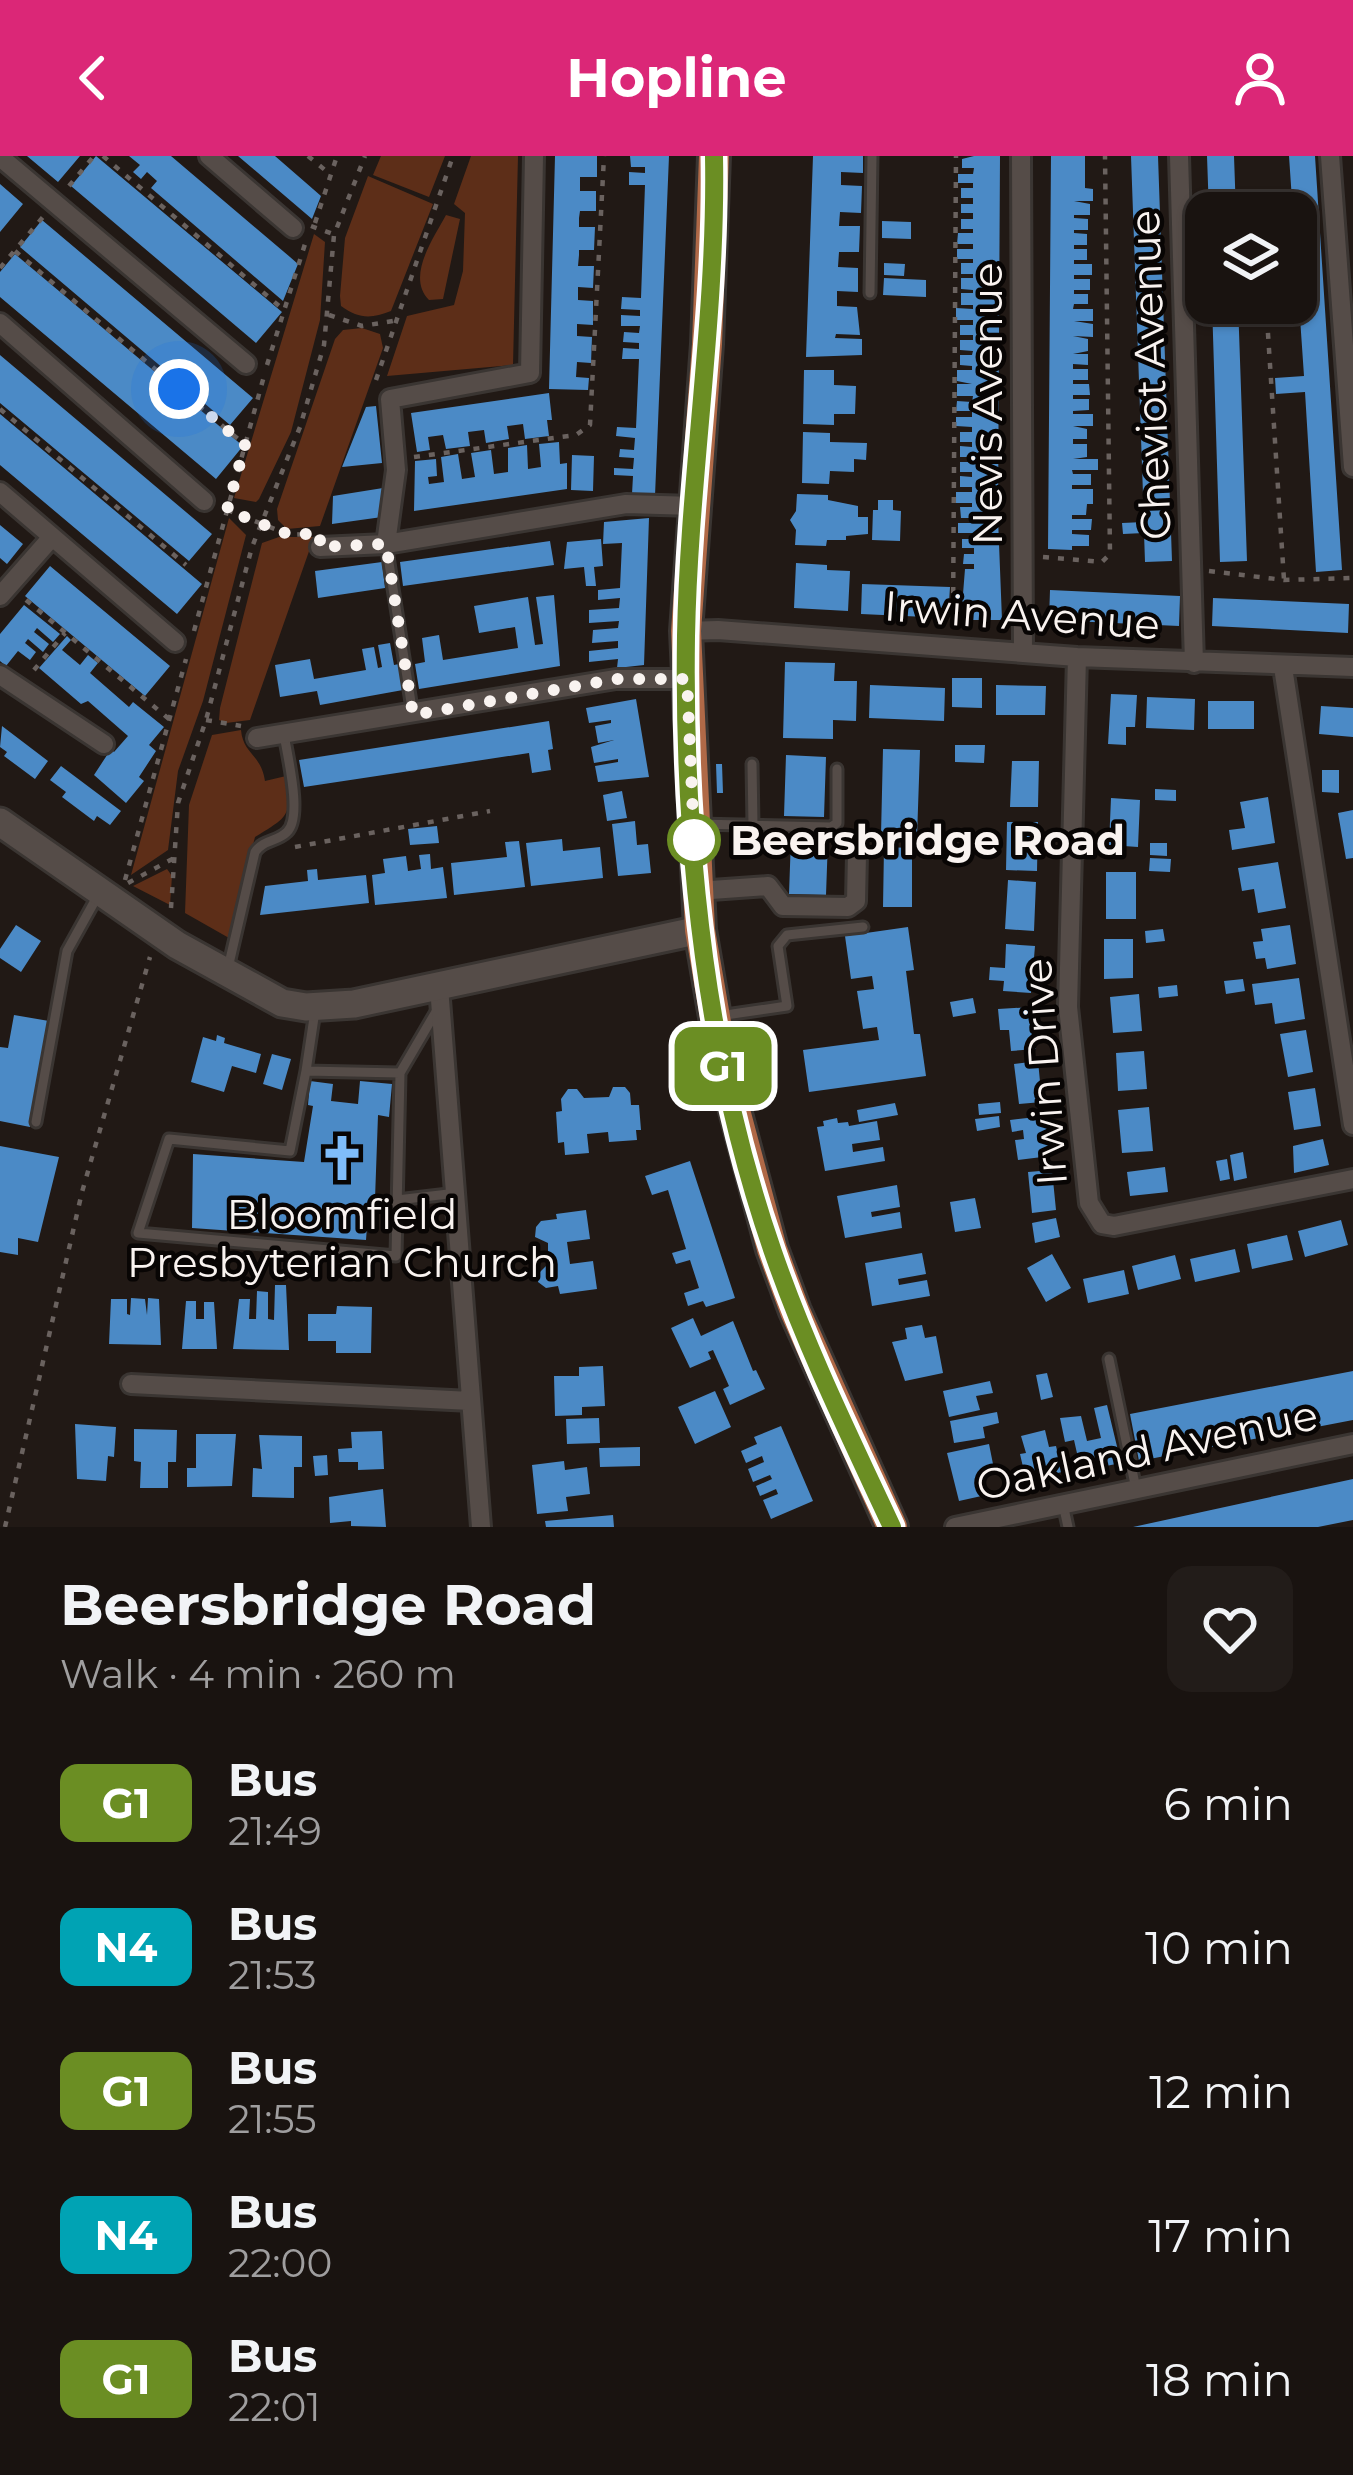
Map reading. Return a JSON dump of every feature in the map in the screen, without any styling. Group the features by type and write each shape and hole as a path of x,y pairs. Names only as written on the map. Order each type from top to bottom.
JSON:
{"main road":[{"path":"714,156 707,344 686,631 700,930 714,1017 772,1249 820,1370 892,1527"},
{"path":"0,822 100,892 282,1003 315,1007 440,995 700,930"}],"street":[{"path":"209,156 293,228"},
{"path":"386,544 397,470 390,399 530,374 534,156"},
{"name":"Nevis Avenue","path":"1022,156 1023,653"},
{"name":"Cheviot Avenue","path":"1179,156 1194,663"},
{"path":"1330,156 1348,344 1353,467"},
{"path":"0,157 246,364"},
{"path":"0,323 204,501"},
{"path":"0,492 175,642"},
{"path":"320,547 386,544 626,504 694,506"},
{"path":"4,591 52,537"},
{"name":"Irwin Avenue","path":"686,631 1076,657 1353,667"},
{"name":"Irwin Drive","path":"1076,657 1068,1007 1089,1203 1102,1224 1114,1226 1353,1179"},
{"path":"1283,667 1353,1125"},
{"path":"0,675 104,744"},
{"path":"257,738 616,679 687,679"},
{"path":"697,890 768,886 784,906 848,907 856,901 857,854"},
{"path":"440,995 481,1527"},
{"path":"131,1384 471,1401"},
{"name":"Oakland Avenue","path":"955,1527 1353,1444"}],"lane":[{"path":"870,292 872,156"},
{"path":"386,544 413,715"},
{"path":"227,973 255,854 259,845 286,835 293,824 284,734"},
{"path":"752,764 753,825"},
{"path":"693,824 831,827 836,823 837,769"},
{"path":"36,1122 67,951 100,892"},
{"path":"714,1017 787,1006 778,946 787,935 863,926"},
{"path":"315,1007 290,1151 169,1139 138,1233 396,1256 400,1073 440,995"},
{"path":"306,1071 400,1073"},
{"path":"397,1200 457,1193"},
{"path":"1109,1359 1136,1489"},
{"path":"1063,1504 1067,1527"}],"path":[{"path":"0,268 99,156 285,311"},
{"path":"308,156 331,175"},
{"path":"176,857 124,885 245,445 337,156"},
{"path":"167,918 174,896 178,803 262,523 300,427 329,315 334,235 365,156"},
{"path":"390,399 376,381 453,156"},
{"path":"953,623 956,156"},
{"path":"1023,556 1102,562 1110,554 1105,156"},
{"path":"15,250 245,445"},
{"path":"329,315 362,326 394,320"},
{"path":"1268,324 1284,580"},
{"path":"0,409 186,565"},
{"path":"204,501 290,535 320,533 320,547"},
{"path":"1191,568 1284,580 1353,578"},
{"path":"4,591 65,633 170,718"},
{"path":"17,689 65,633"},
{"path":"206,720 243,726 257,738"},
{"path":"255,854 490,811"},
{"path":"5,1527 82,1192 155,946"}],"shaded area":[{"path":"381,156 445,156 429,197 373,175"},
{"path":"471,156 518,156 513,365 387,376 407,316 454,305 463,271 465,213 454,204"},
{"path":"368,176 433,204 391,311 365,316 341,306 340,296 345,238"},
{"path":"446,215 460,219 443,299 429,300 420,280 421,269"},
{"path":"314,234 325,242 320,320 291,432 259,499 234,498"},
{"path":"362,328 380,334 383,348 320,526 287,529 278,520 277,509 335,339 343,330"},
{"path":"229,518 246,535 203,701 178,771 168,850 131,875"},
{"path":"279,537 314,537 250,720 226,723 219,720 220,708 262,543"},
{"path":"241,730 265,781 286,776 288,808 282,819 255,837 229,938 185,913 189,805 212,735"},
{"path":"167,869 172,876 170,905 133,886"}],"building":[{"path":"27,156 80,156 58,182"},
{"path":"96,156 282,312 256,343 71,186"},
{"path":"129,156 171,156 298,264 283,301 151,188 157,181 147,172 141,179 133,172 140,165"},
{"path":"238,156 275,156 321,196 312,219"},
{"path":"555,156 597,156 597,177 580,177 580,191 596,191 596,211 580,211 579,218 579,227 595,227 594,250 579,250 578,266 594,266 593,288 578,287 578,300 593,301 593,325 577,324 577,336 592,337 591,363 577,362 576,377 589,378 588,390 549,389"},
{"path":"630,156 669,156 655,496 632,494 633,476 614,475 614,468 633,469 634,458 619,457 620,449 634,450 635,438 616,436 617,427 636,428 639,359 622,359 623,348 639,349 639,343 623,342 624,332 639,333 640,326 621,326 621,315 640,316 640,310 621,309 622,297 641,298 645,185 629,185 629,172 645,173 645,167 631,167"},
{"path":"813,156 863,156 863,173 841,172 841,185 862,186 861,213 840,212 839,226 860,226 859,252 839,252 838,267 858,268 858,292 837,291 837,306 857,307 860,335 836,334 835,338 862,339 862,355 806,357"},
{"path":"1000,156 1002,620 954,620 954,594 963,594 965,569 974,569 974,564 963,564 964,554 974,554 974,548 962,548 962,539 974,539 974,533 958,533 958,523 972,523 972,518 961,518 960,507 972,507 972,503 956,503 956,492 972,492 972,487 960,487 960,476 972,477 972,472 960,472 960,462 972,462 972,457 960,457 960,446 972,447 972,442 960,442 960,432 972,432 972,427 956,426 956,417 972,417 972,411 956,411 957,401 972,402 973,396 957,396 957,384 972,384 957,381 957,370 972,370 972,366 960,365 960,355 973,351 960,350 960,340 973,340 973,335 960,335 960,325 973,325 973,320 956,320 956,308 973,309 973,305 961,305 961,293 973,290 961,289 961,278 973,278 973,274 961,274 961,263 973,263 973,259 957,259 957,249 973,249 973,244 957,244 958,233 973,233 973,229 961,229 961,219 973,219 973,213 961,213 961,204 973,204 973,198 961,198 961,188 973,188 973,183 958,183 958,174 973,174 974,168 962,168 962,159"},
{"path":"1051,156 1085,156 1085,188 1093,189 1093,201 1074,201 1090,204 1090,215 1074,215 1088,219 1088,230 1074,230 1087,234 1087,245 1074,245 1074,249 1087,249 1087,260 1074,260 1074,264 1092,264 1092,275 1074,275 1074,279 1090,279 1090,290 1074,290 1074,294 1088,294 1088,304 1074,304 1073,309 1093,309 1093,321 1074,321 1093,324 1093,337 1073,336 1088,339 1088,351 1073,354 1088,354 1088,365 1073,364 1073,369 1088,369 1088,380 1073,380 1073,384 1089,384 1090,395 1073,395 1073,399 1089,399 1089,410 1073,414 1093,414 1093,426 1073,426 1087,429 1087,439 1073,439 1073,444 1087,444 1087,457 1073,459 1098,459 1098,470 1072,470 1073,474 1091,474 1091,485 1072,485 1072,489 1093,489 1093,504 1087,504 1086,515 1072,515 1072,519 1092,519 1091,530 1072,530 1072,534 1089,535 1089,546 1072,546 1072,550 1048,549"},
{"path":"1131,156 1158,156 1172,561 1145,562 1144,533 1123,534 1122,523 1144,522"},
{"path":"1207,156 1234,156 1235,192 1208,192"},
{"path":"1289,156 1315,156 1342,570 1316,572 1305,392 1276,394 1275,378 1304,376 1300,324 1317,324 1317,192 1291,192"},
{"path":"0,184 23,204 0,232"},
{"path":"42,220 253,398 230,425 20,247"},
{"path":"882,221 911,222 911,239 882,238"},
{"path":"15,254 243,446 216,479 0,297 0,272"},
{"path":"884,263 905,264 904,276 884,275"},
{"path":"884,278 926,280 926,297 883,295"},
{"path":"1213,324 1239,324 1247,561 1220,562"},
{"path":"0,355 212,534 189,561 0,403"},
{"path":"804,370 834,370 834,385 856,386 855,414 834,414 834,425 803,424"},
{"path":"549,393 549,436 525,439 523,424 507,426 509,439 486,443 484,430 468,432 470,446 446,449 443,435 428,437 430,450 417,452 411,413"},
{"path":"376,406 382,463 342,467 366,407"},
{"path":"0,414 202,584 177,614 0,465"},
{"path":"803,432 830,433 830,442 867,443 866,460 854,459 854,472 830,471 829,484 802,483"},
{"path":"559,442 560,464 567,463 567,489 414,511 415,461 436,459 437,476 428,477 429,484 444,482 441,457 458,454 462,479 475,477 471,453 491,450 494,474 508,472 508,448 527,445 528,469 541,467 539,444"},
{"path":"572,455 594,456 593,491 571,490"},
{"path":"383,488 382,517 332,524 333,496"},
{"path":"797,494 828,495 828,500 858,506 858,517 868,517 868,534 827,540 826,546 795,545 796,530 790,520"},
{"path":"878,500 893,500 893,510 901,511 900,541 872,540"},
{"path":"649,518 644,665 617,668 618,659 589,662 589,651 618,648 618,641 592,643 593,630 618,628 619,621 589,623 589,610 619,608 620,598 598,600 598,590 620,588 622,543 603,544 604,522"},
{"path":"0,525 23,544 7,564 0,558"},
{"path":"601,539 603,566 594,567 596,586 586,586 584,567 564,569 567,542"},
{"path":"550,541 554,565 403,586 400,562"},
{"path":"382,562 385,588 318,598 315,571"},
{"path":"796,563 850,571 848,611 794,608"},
{"path":"50,566 170,666 145,696 25,596"},
{"path":"862,584 950,587 948,618 861,614"},
{"path":"1050,590 1180,596 1179,626 1049,620"},
{"path":"554,595 560,666 419,689 415,664 425,662 422,638 439,635 443,660 518,648 515,627 479,633 474,606 528,597 535,645 543,644 536,597"},
{"path":"1213,598 1349,604 1348,633 1212,626"},
{"path":"24,605 60,634 53,642 37,628 34,632 49,644 43,652 28,639 25,643 36,652 30,660 18,651 6,666 0,661 0,634"},
{"path":"67,636 71,640 62,650 80,665 88,655 98,663 90,673 129,707 133,702 164,727 149,745 156,751 139,777 144,781 126,803 94,775 111,749 114,752 128,736 39,668"},
{"path":"390,643 403,690 320,705 317,691 280,697 275,665 310,659 314,679 366,670 362,649 374,647 378,668 382,667 378,645"},
{"path":"785,662 835,663 834,681 857,681 856,721 833,720 833,739 783,738"},
{"path":"952,678 982,678 982,708 952,707"},
{"path":"870,685 945,688 944,721 869,718"},
{"path":"996,685 1046,686 1045,715 996,715"},
{"path":"1111,694 1137,695 1135,727 1126,727 1126,745 1108,744"},
{"path":"1147,697 1195,699 1194,730 1146,728"},
{"path":"636,699 649,777 598,782 595,766 618,759 594,763 591,747 614,740 598,743 595,726 611,720 589,723 586,708"},
{"path":"1208,701 1254,701 1254,729 1208,729"},
{"path":"1321,706 1353,708 1353,737 1319,734"},
{"path":"549,721 551,770 532,773 529,753 304,787 299,760"},
{"path":"2,726 48,761 35,779 4,756"},
{"path":"955,745 985,745 984,763 955,762"},
{"path":"883,749 920,750 917,837 881,835"},
{"path":"786,755 826,757 824,817 784,816"},
{"path":"1012,761 1039,761 1038,807 1010,807"},
{"path":"716,764 722,764 723,793 717,793"},
{"path":"61,766 121,811 110,825 97,816 94,821 62,797 66,792 50,780"},
{"path":"1322,770 1339,770 1339,793 1322,792"},
{"path":"1155,789 1176,790 1176,801 1155,800"},
{"path":"622,791 627,818 607,821 603,795"},
{"path":"1268,797 1275,843 1232,850 1229,830 1245,828 1240,802"},
{"path":"1111,798 1140,800 1138,847 1109,845"},
{"path":"1353,810 1353,858 1346,859 1338,813"},
{"path":"635,821 637,845 648,844 651,873 618,876 612,824"},
{"path":"1007,822 1038,822 1037,871 1006,870"},
{"path":"437,826 439,843 410,845 408,829"},
{"path":"791,838 828,839 826,895 789,894"},
{"path":"562,839 563,851 600,847 603,878 531,886 526,843"},
{"path":"519,841 525,887 454,895 451,863 507,857 505,842"},
{"path":"1150,843 1167,843 1167,856 1150,855"},
{"path":"884,847 912,848 912,907 883,907"},
{"path":"430,854 431,869 443,867 447,898 375,905 372,875 385,873 383,859 406,856 408,871 421,869 419,855"},
{"path":"1150,858 1171,859 1170,872 1149,871"},
{"path":"1278,862 1286,908 1258,913 1254,889 1242,891 1238,868"},
{"path":"317,869 318,880 366,875 369,903 260,915 265,886 308,881 307,870"},
{"path":"1106,872 1136,872 1136,919 1106,919"},
{"path":"1008,880 1036,882 1034,931 1005,929"},
{"path":"16,925 41,941 21,972 0,958 0,949"},
{"path":"1290,925 1296,964 1267,969 1265,958 1256,959 1253,942 1263,941 1261,929"},
{"path":"908,927 914,970 906,971 914,1034 920,1034 926,1076 809,1092 803,1050 879,1040 877,1027 863,1029 857,991 874,989 872,976 851,979 845,936"},
{"path":"1163,929 1165,941 1146,943 1145,931"},
{"path":"1104,939 1133,939 1133,978 1104,979"},
{"path":"1006,944 1035,946 1031,993 1003,991 1004,981 989,980 990,967 1005,968"},
{"path":"1299,978 1305,1019 1275,1024 1272,1003 1255,1005 1252,984"},
{"path":"1243,979 1245,991 1226,994 1224,981"},
{"path":"1177,985 1178,996 1159,998 1158,987"},
{"path":"1139,994 1142,1031 1113,1033 1110,997"},
{"path":"973,998 976,1013 953,1017 950,1002"},
{"path":"1033,1007 1036,1049 1011,1051 1009,1030 1000,1030 998,1009"},
{"path":"14,1015 49,1021 30,1127 0,1121 0,1047 8,1048"},
{"path":"1306,1030 1313,1072 1288,1077 1280,1034"},
{"path":"217,1035 225,1038 224,1043 261,1054 256,1073 232,1066 224,1092 191,1082 203,1037 216,1041"},
{"path":"1144,1051 1147,1089 1118,1091 1116,1053"},
{"path":"272,1054 291,1059 282,1090 263,1084"},
{"path":"1038,1061 1042,1102 1019,1104 1014,1064"},
{"name":"Bloomfield Presbyterian Church","path":"310,1081 333,1084 331,1101 358,1104 360,1081 392,1084 389,1117 378,1115 375,1199 369,1199 366,1240 192,1228 193,1154 304,1162 313,1106 308,1105"},
{"path":"613,1087 625,1087 631,1105 639,1105 637,1140 609,1142 608,1132 587,1134 589,1153 565,1155 564,1142 558,1143 556,1112 562,1111 561,1099 568,1089 577,1089 584,1098 609,1097"},
{"path":"1315,1088 1321,1126 1294,1130 1288,1092"},
{"path":"1000,1102 1001,1113 979,1115 978,1104"},
{"path":"895,1103 898,1115 859,1122 857,1110"},
{"path":"1149,1107 1153,1151 1122,1153 1118,1110"},
{"path":"999,1116 1000,1127 977,1131 975,1119"},
{"path":"1045,1116 1050,1156 1018,1160 1015,1140 1024,1139 1023,1130 1012,1132 1010,1120"},
{"path":"837,1118 838,1123 849,1126 877,1121 880,1140 852,1144 853,1152 883,1147 885,1161 825,1171 817,1127"},
{"path":"1323,1139 1329,1165 1294,1173 1293,1146"},
{"path":"0,1146 59,1157 38,1242 18,1238 18,1255 0,1252"},
{"path":"1243,1152 1247,1178 1234,1181 1230,1155"},
{"path":"1227,1159 1230,1179 1220,1181 1216,1161"},
{"path":"690,1161 735,1298 706,1307 703,1301 688,1306 684,1293 699,1288 690,1260 676,1264 672,1253 686,1249 668,1190 652,1195 645,1176"},
{"path":"1165,1167 1168,1192 1130,1196 1127,1172"},
{"path":"1052,1170 1056,1210 1032,1213 1028,1172"},
{"path":"897,1185 900,1207 871,1212 872,1217 900,1212 902,1228 845,1238 837,1196"},
{"path":"975,1198 981,1228 955,1232 950,1202"},
{"path":"586,1210 590,1239 567,1242 570,1264 593,1261 597,1289 560,1294 558,1286 546,1288 538,1282 548,1264 548,1243 535,1237 536,1227 541,1221 557,1219 556,1214"},
{"path":"1056,1218 1060,1237 1035,1243 1032,1223"},
{"path":"1341,1220 1348,1245 1305,1257 1298,1231"},
{"path":"1287,1235 1293,1260 1252,1269 1247,1244"},
{"path":"1235,1249 1240,1272 1195,1282 1190,1259"},
{"path":"922,1253 926,1274 898,1279 899,1285 927,1280 930,1296 872,1306 865,1263"},
{"path":"1052,1254 1071,1288 1046,1302 1027,1268"},
{"path":"1175,1255 1181,1279 1138,1290 1132,1266"},
{"path":"1124,1270 1129,1294 1088,1303 1083,1279"},
{"path":"275,1285 286,1285 289,1350 233,1349 239,1299 250,1299 249,1319 256,1319 257,1291 268,1292 268,1319 274,1320"},
{"path":"131,1298 145,1299 147,1315 148,1298 159,1299 161,1345 109,1344 111,1299 127,1299 130,1315"},
{"path":"186,1301 196,1301 196,1319 204,1319 204,1302 214,1302 217,1349 182,1349"},
{"path":"337,1306 372,1307 371,1353 336,1353 336,1341 308,1341 308,1314 336,1314"},
{"path":"693,1318 701,1336 733,1321 765,1389 730,1405 723,1389 729,1386 713,1350 708,1352 711,1359 690,1368 671,1328"},
{"path":"922,1325 925,1338 936,1336 943,1373 905,1381 892,1342 907,1339 905,1328"},
{"path":"603,1366 605,1406 582,1407 582,1415 555,1416 554,1376 579,1376 579,1367"},
{"path":"1353,1371 1353,1420 1139,1461 1130,1414"},
{"path":"1047,1373 1053,1397 1041,1400 1036,1375"},
{"path":"990,1381 993,1393 976,1396 980,1410 949,1417 943,1391"},
{"path":"715,1391 731,1427 695,1444 678,1407"},
{"path":"1107,1405 1121,1463 1081,1471 1074,1440 1065,1442 1060,1418 1081,1416 1087,1441 1101,1438 1094,1408"},
{"path":"997,1412 999,1423 983,1427 985,1438 954,1443 950,1421"},
{"path":"599,1418 600,1443 567,1444 566,1419"},
{"path":"75,1424 116,1427 106,1481 77,1479"},
{"path":"781,1426 813,1501 771,1519 763,1500 778,1494 776,1489 760,1496 756,1486 772,1479 770,1475 753,1482 748,1469 764,1462 762,1456 746,1463 741,1451 757,1444 754,1437"},
{"path":"134,1429 177,1430 176,1462 168,1462 168,1488 140,1488 141,1462 134,1461"},
{"path":"1045,1430 1049,1447 1056,1446 1062,1472 1026,1480 1021,1436"},
{"path":"382,1431 384,1469 358,1470 358,1462 339,1462 338,1449 352,1448 351,1432"},
{"path":"196,1434 236,1434 232,1486 187,1487 187,1468 196,1468"},
{"path":"259,1435 302,1436 302,1467 294,1467 294,1498 252,1497 253,1468 262,1469"},
{"path":"989,1444 994,1469 981,1471 986,1495 959,1501 947,1453"},
{"path":"640,1447 640,1466 600,1467 599,1448"},
{"path":"327,1455 328,1475 315,1476 313,1456"},
{"path":"564,1461 565,1470 587,1467 590,1494 566,1497 568,1511 537,1514 532,1465"},
{"path":"1353,1479 1353,1520 1318,1527 1133,1527"},
{"path":"383,1489 386,1527 330,1523 329,1497"},
{"path":"613,1515 614,1527 546,1527 545,1521"}],"bus line":[{"name":"G1","path":"714,156 707,344 686,631 700,930 724,1069 772,1249 845,1428 892,1527"}],"place":[{"name":"Beersbridge Road","path":"694,840"},
{"name":"Bloomfield Presbyterian Church","path":"342,1158"}],"route":[{"path":"179,389 245,445 227,510 290,535 320,533 320,547 386,544 413,715 616,679 687,679 694,840"}]}
